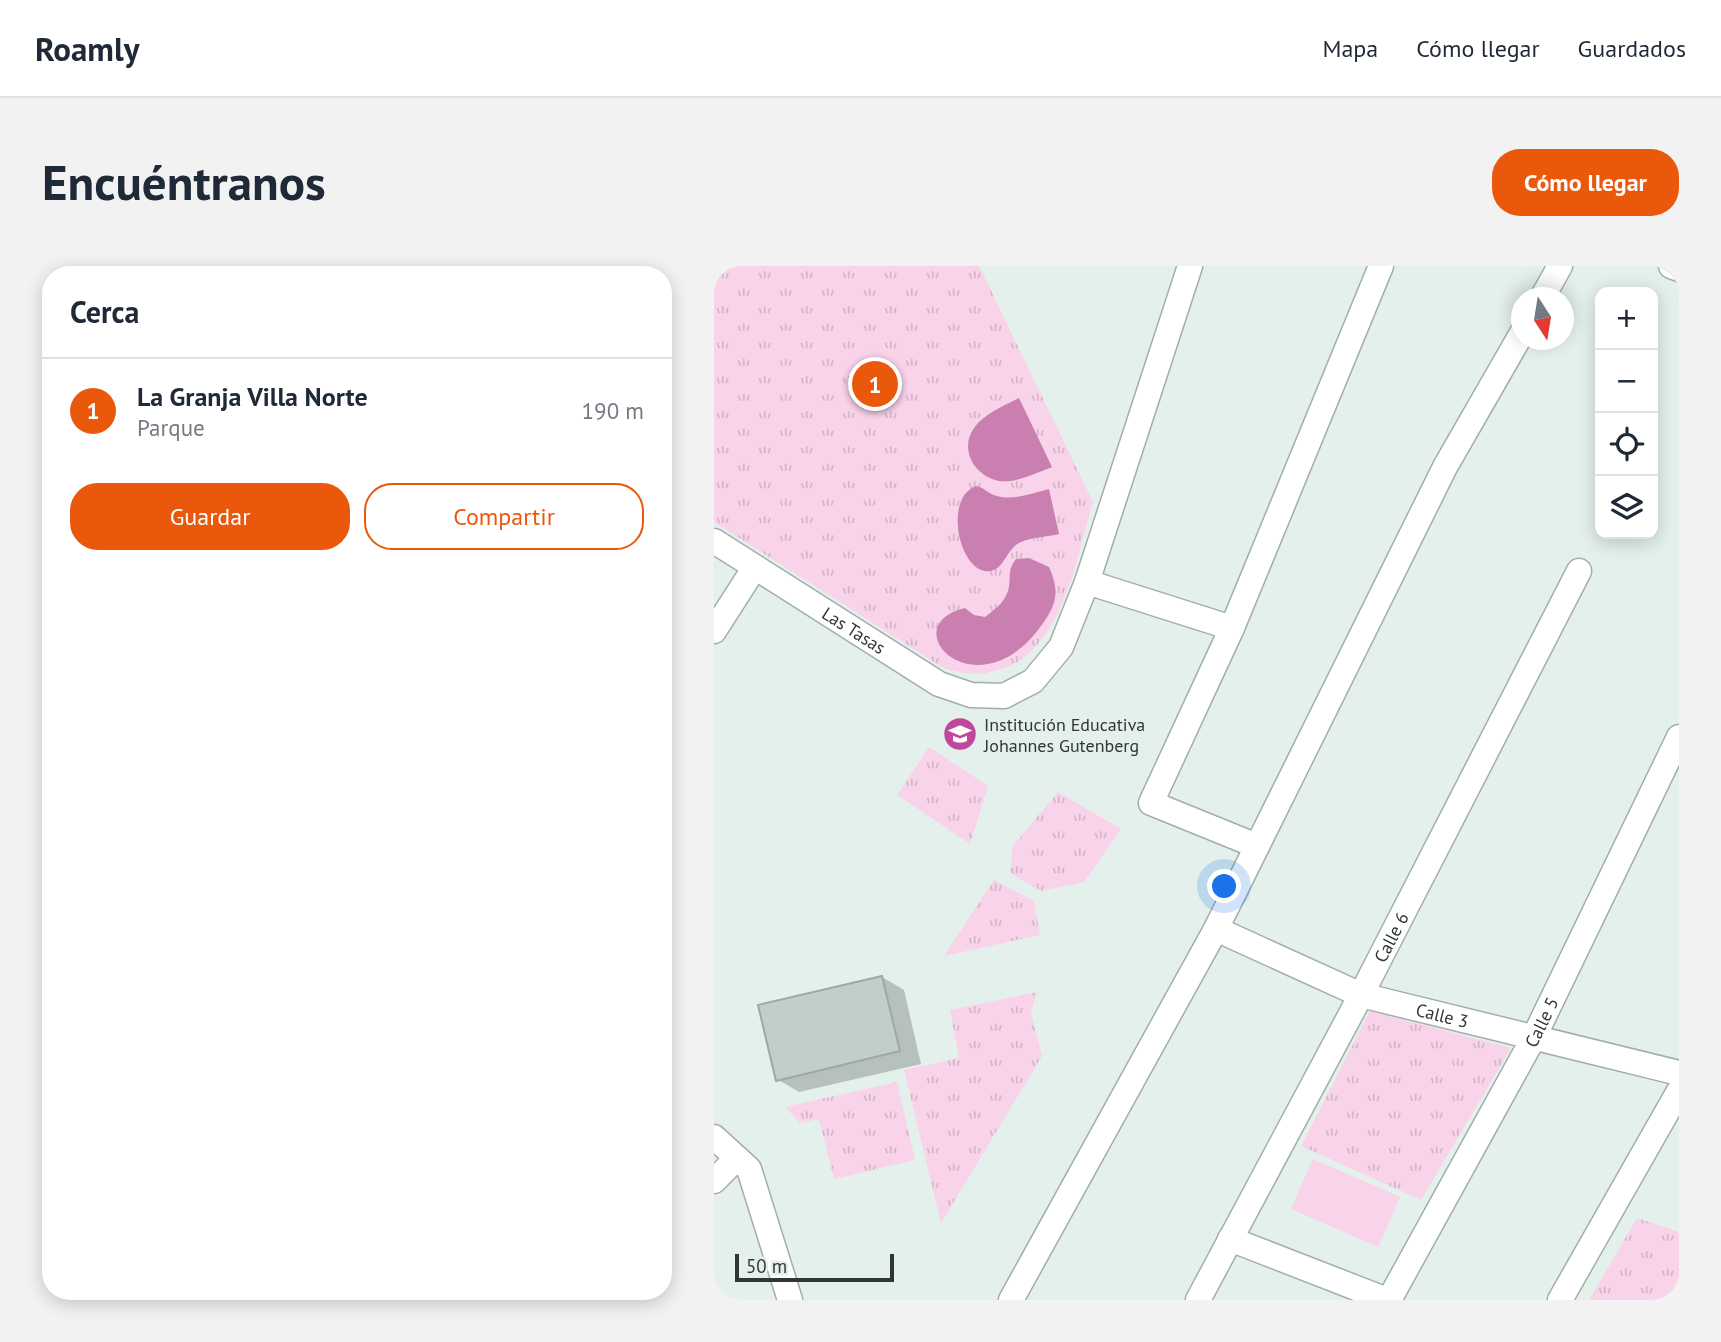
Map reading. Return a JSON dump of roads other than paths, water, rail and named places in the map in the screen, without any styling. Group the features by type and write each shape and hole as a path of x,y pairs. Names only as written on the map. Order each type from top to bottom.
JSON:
{"street":[{"path":"1190,266 1087,582 1232,628"},
{"path":"1257,846 1151,803 1232,628 1381,266"},
{"path":"1548,287 1560,266"},
{"path":"1671,266 1679,269"},
{"path":"1011,1300 1216,929 1445,467 1511,350"},
{"name":"Las Tasas","path":"714,541 939,684 971,695 1004,696 1033,681 1061,647 1087,582"},
{"path":"714,631 755,567"},
{"name":"Calle 6","path":"1198,1300 1361,995 1579,571"},
{"name":"Calle 5","path":"1388,1300 1534,1037 1679,737"},
{"name":"Calle 3","path":"1216,929 1361,995 1679,1073"},
{"path":"1560,1300 1679,1091"},
{"path":"714,1137 749,1168 790,1300"},
{"path":"714,1181 737,1158"},
{"path":"1230,1239 1388,1300"}],"place":[{"name":"La Granja Villa Norte","path":"875,384"},
{"name":"Institución Educativa Johannes Gutenberg","path":"960,734"}]}
